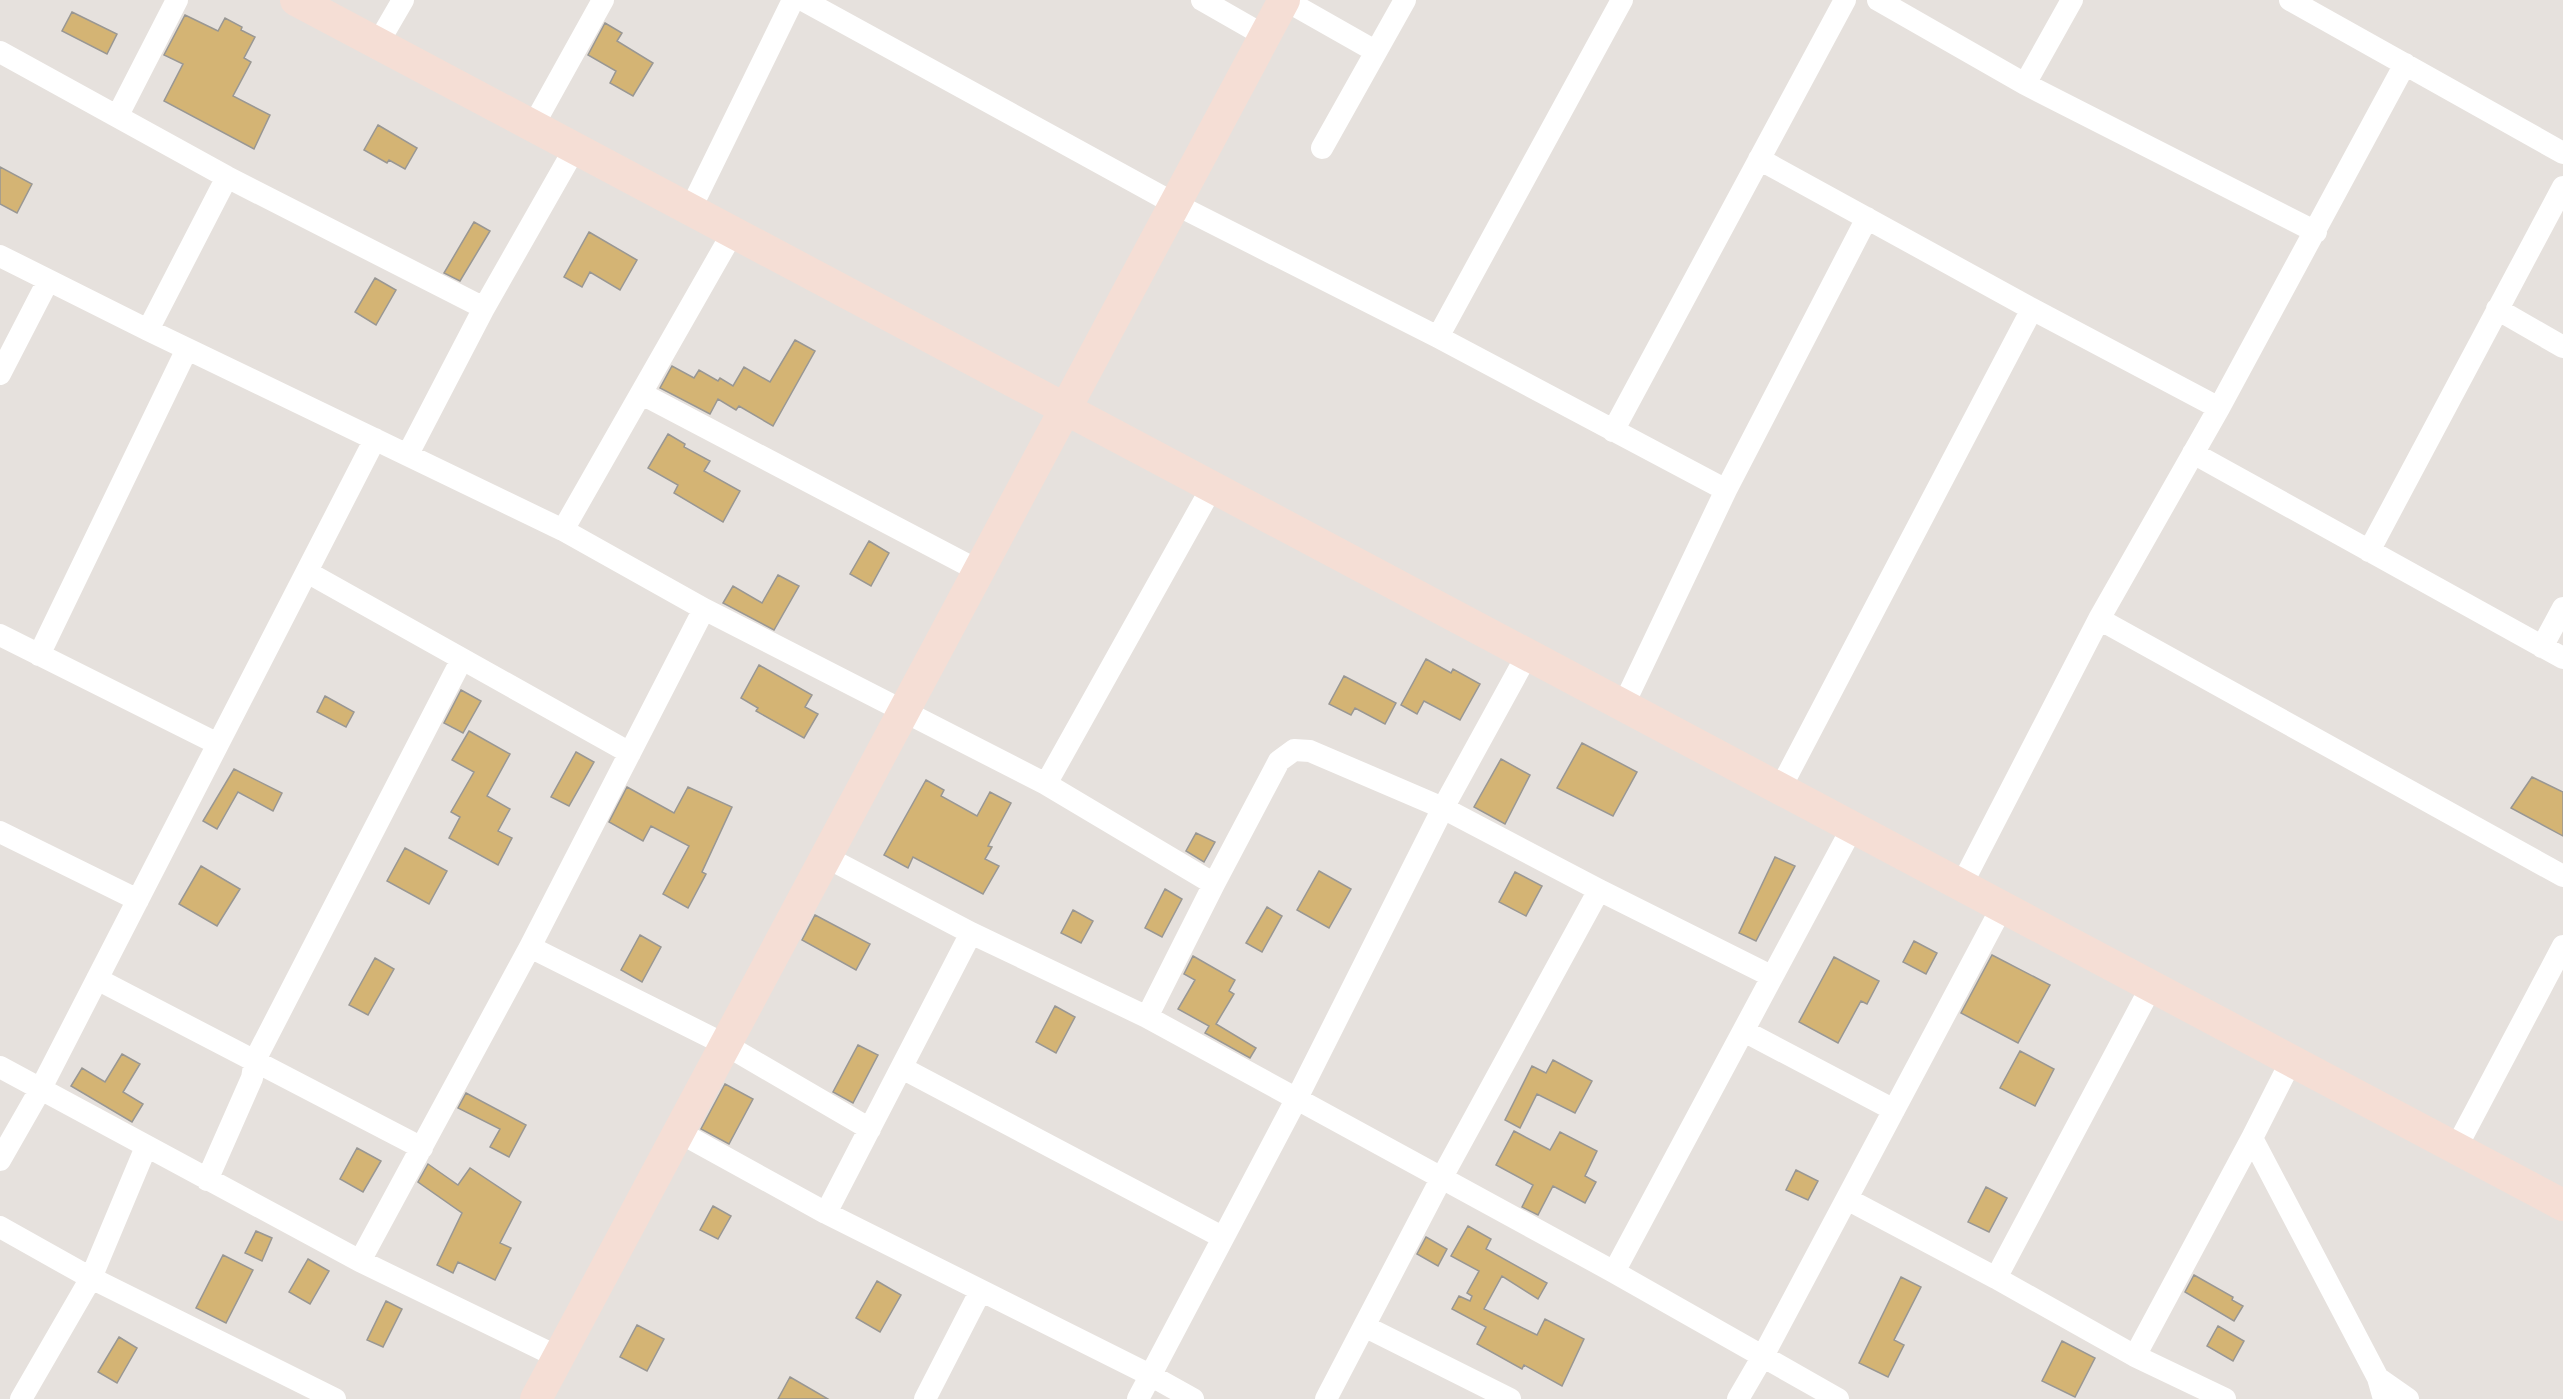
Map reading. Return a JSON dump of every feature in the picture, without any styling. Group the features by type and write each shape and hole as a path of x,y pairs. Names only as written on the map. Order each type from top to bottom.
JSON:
{"street":[{"path":"118,115 177,0"},
{"path":"296,0 2563,1205"},
{"path":"378,44 402,0"},
{"path":"533,126 603,0"},
{"path":"690,210 793,0"},
{"path":"803,0 1175,204 1438,337 1726,490"},
{"path":"1202,0 1265,36"},
{"path":"536,1399 1284,0 1376,51"},
{"path":"1322,148 1405,0"},
{"path":"1438,337 1622,0"},
{"path":"1613,431 1845,0"},
{"path":"1878,0 2025,84 2316,232"},
{"path":"2025,84 2072,0"},
{"path":"2290,0 2563,153"},
{"path":"0,52 227,177 484,308"},
{"path":"1961,886 2099,619 2219,408 2405,64"},
{"path":"408,454 484,308 575,148"},
{"path":"1759,159 2032,309 2219,408"},
{"path":"148,330 227,177"},
{"path":"2369,551 2563,187"},
{"path":"1623,706 1726,490 1867,218"},
{"path":"562,530 733,232"},
{"path":"0,256 562,530 704,609 1046,784 1214,884"},
{"path":"0,374 48,281"},
{"path":"1780,789 2032,309"},
{"path":"2497,309 2563,347"},
{"path":"39,655 187,349"},
{"path":"642,393 979,571"},
{"path":"0,1160 40,1090 98,979 375,439"},
{"path":"2193,453 2563,658"},
{"path":"1046,784 1212,487"},
{"path":"308,572 630,753"},
{"path":"2542,647 2563,608"},
{"path":"360,1261 530,947 704,609"},
{"path":"2099,619 2563,876"},
{"path":"0,635 218,744"},
{"path":"1138,1399 1296,1098 1443,808 1527,655"},
{"path":"207,1180 252,1078 255,1060 462,658"},
{"path":"1147,1017 1279,761 1294,750 1310,751 1443,808 1599,890 1771,976"},
{"path":"1614,1272 1852,828"},
{"path":"0,832 138,900"},
{"path":"826,857 971,933 1147,1017 1614,1272 1838,1399"},
{"path":"1326,1399 1366,1327 1441,1179 1599,890"},
{"path":"1738,1399 2002,907"},
{"path":"826,1213 971,933"},
{"path":"2456,1148 2563,946"},
{"path":"530,947 726,1045 870,1129"},
{"path":"98,979 422,1148"},
{"path":"1996,1278 2151,987"},
{"path":"1744,1032 1894,1110"},
{"path":"2135,1356 2291,1061"},
{"path":"0,1067 360,1261 558,1357"},
{"path":"902,1068 1222,1237"},
{"path":"679,1132 826,1213 1150,1375 1193,1399"},
{"path":"2252,1138 2381,1388 2408,1399"},
{"path":"21,1399 91,1278 146,1147"},
{"path":"1847,1199 1996,1278 2135,1356 2186,1390 2225,1399"},
{"path":"0,1227 91,1278 335,1399"},
{"path":"925,1399 980,1292"},
{"path":"1366,1327 1510,1399"},
{"path":"0,1394 10,1399"}],"building":[{"path":"72,12 117,34 107,54 62,31"},
{"path":"185,15 218,31 225,18 255,37 244,58 251,62 233,96 270,115 254,149 164,101 183,64 164,55"},
{"path":"605,23 622,33 617,41 653,63 633,96 610,83 616,71 588,55"},
{"path":"378,125 417,148 405,169 389,160 387,163 364,150"},
{"path":"0,167 32,184 17,213 0,204"},
{"path":"474,222 490,231 460,281 444,273"},
{"path":"589,232 637,260 620,290 590,272 582,287 564,277"},
{"path":"375,278 396,290 376,325 355,312"},
{"path":"795,340 815,351 773,426 739,406 736,410 718,399 710,414 660,388 672,366 694,378 699,370 718,381 720,378 733,386 744,367 770,382"},
{"path":"668,434 685,444 684,447 710,461 704,471 740,491 723,522 674,493 678,485 648,468"},
{"path":"869,541 889,553 871,586 850,574"},
{"path":"778,575 799,586 774,630 723,603 733,586 762,603"},
{"path":"1426,659 1451,673 1453,669 1480,684 1460,720 1424,701 1417,714 1401,705"},
{"path":"759,665 812,695 805,707 818,714 804,738 756,711 758,708 741,698"},
{"path":"1344,676 1396,703 1385,724 1355,708 1351,715 1329,704"},
{"path":"461,690 481,701 463,733 444,723"},
{"path":"325,696 354,712 346,727 317,712"},
{"path":"469,731 510,754 487,796 510,809 498,831 512,838 498,865 449,838 460,817 451,812 474,772 452,760"},
{"path":"1582,743 1637,772 1613,816 1557,788"},
{"path":"576,752 594,762 569,806 551,797"},
{"path":"1501,759 1530,775 1505,824 1474,807"},
{"path":"234,769 282,793 273,811 238,792 217,829 203,821"},
{"path":"2532,777 2563,792 2563,836 2511,808"},
{"path":"926,780 944,790 941,796 977,816 990,792 1011,803 988,846 992,847 985,859 999,866 983,894 913,857 908,868 884,855"},
{"path":"627,787 674,813 688,787 732,807 702,872 706,874 688,908 663,894 689,846 651,826 643,841 609,822"},
{"path":"1196,833 1215,842 1204,862 1186,851"},
{"path":"405,848 447,871 429,904 387,881"},
{"path":"1775,857 1795,866 1756,941 1739,933"},
{"path":"201,866 240,889 217,926 179,904"},
{"path":"1319,871 1351,889 1329,928 1297,910"},
{"path":"1515,872 1542,886 1526,916 1499,902"},
{"path":"1165,889 1182,899 1162,937 1145,928"},
{"path":"1267,907 1282,916 1262,952 1246,943"},
{"path":"1073,910 1093,921 1081,943 1061,933"},
{"path":"815,915 870,944 856,970 802,940"},
{"path":"640,935 661,947 642,982 621,970"},
{"path":"1914,941 1937,953 1926,974 1903,962"},
{"path":"1992,955 2050,985 2018,1043 1961,1013"},
{"path":"1193,956 1235,980 1229,991 1234,994 1216,1024 1256,1048 1250,1058 1205,1033 1209,1026 1178,1009 1195,980 1184,974"},
{"path":"1834,957 1879,981 1867,1004 1861,1001 1838,1043 1799,1022"},
{"path":"375,958 394,969 368,1015 349,1005"},
{"path":"1055,1006 1075,1017 1056,1053 1036,1042"},
{"path":"858,1045 878,1055 853,1103 833,1092"},
{"path":"2020,1051 2054,1069 2035,1106 2000,1088"},
{"path":"122,1054 140,1064 123,1092 143,1104 132,1122 71,1086 82,1068 105,1082"},
{"path":"1553,1060 1592,1081 1575,1113 1537,1094 1520,1128 1505,1120 1532,1066 1546,1073"},
{"path":"725,1084 753,1099 729,1144 701,1129"},
{"path":"466,1093 526,1125 509,1157 490,1147 500,1129 458,1108"},
{"path":"1514,1131 1550,1150 1560,1132 1597,1151 1585,1176 1596,1182 1585,1203 1553,1186 1538,1215 1522,1207 1533,1185 1496,1165"},
{"path":"357,1148 381,1161 363,1192 340,1179"},
{"path":"428,1164 458,1185 470,1168 521,1202 500,1243 511,1248 495,1280 458,1262 453,1273 437,1265 462,1213 418,1182"},
{"path":"1796,1170 1818,1181 1808,1200 1786,1190"},
{"path":"1986,1187 2007,1198 1989,1232 1968,1222"},
{"path":"713,1206 731,1216 718,1239 700,1230"},
{"path":"1468,1226 1491,1239 1486,1249 1547,1283 1538,1299 1502,1276 1484,1309 1537,1335 1545,1319 1584,1339 1562,1386 1524,1365 1522,1369 1477,1344 1486,1327 1452,1309 1459,1296 1470,1301 1472,1296 1467,1293 1479,1271 1451,1256"},
{"path":"256,1231 272,1238 262,1261 245,1253"},
{"path":"1426,1237 1447,1249 1438,1266 1417,1254"},
{"path":"223,1255 253,1270 226,1323 196,1308"},
{"path":"308,1259 329,1271 310,1304 289,1292"},
{"path":"2194,1275 2233,1297 2232,1300 2243,1306 2234,1321 2185,1292"},
{"path":"1901,1277 1921,1287 1894,1340 1904,1345 1888,1377 1859,1363"},
{"path":"877,1281 901,1295 880,1332 856,1318"},
{"path":"386,1301 402,1309 383,1347 367,1340"},
{"path":"637,1325 664,1339 647,1371 620,1357"},
{"path":"2218,1326 2244,1341 2233,1361 2207,1346"},
{"path":"119,1337 137,1348 117,1383 98,1372"},
{"path":"2062,1341 2095,1358 2075,1397 2042,1381"},
{"path":"790,1377 828,1399 778,1399"}]}
